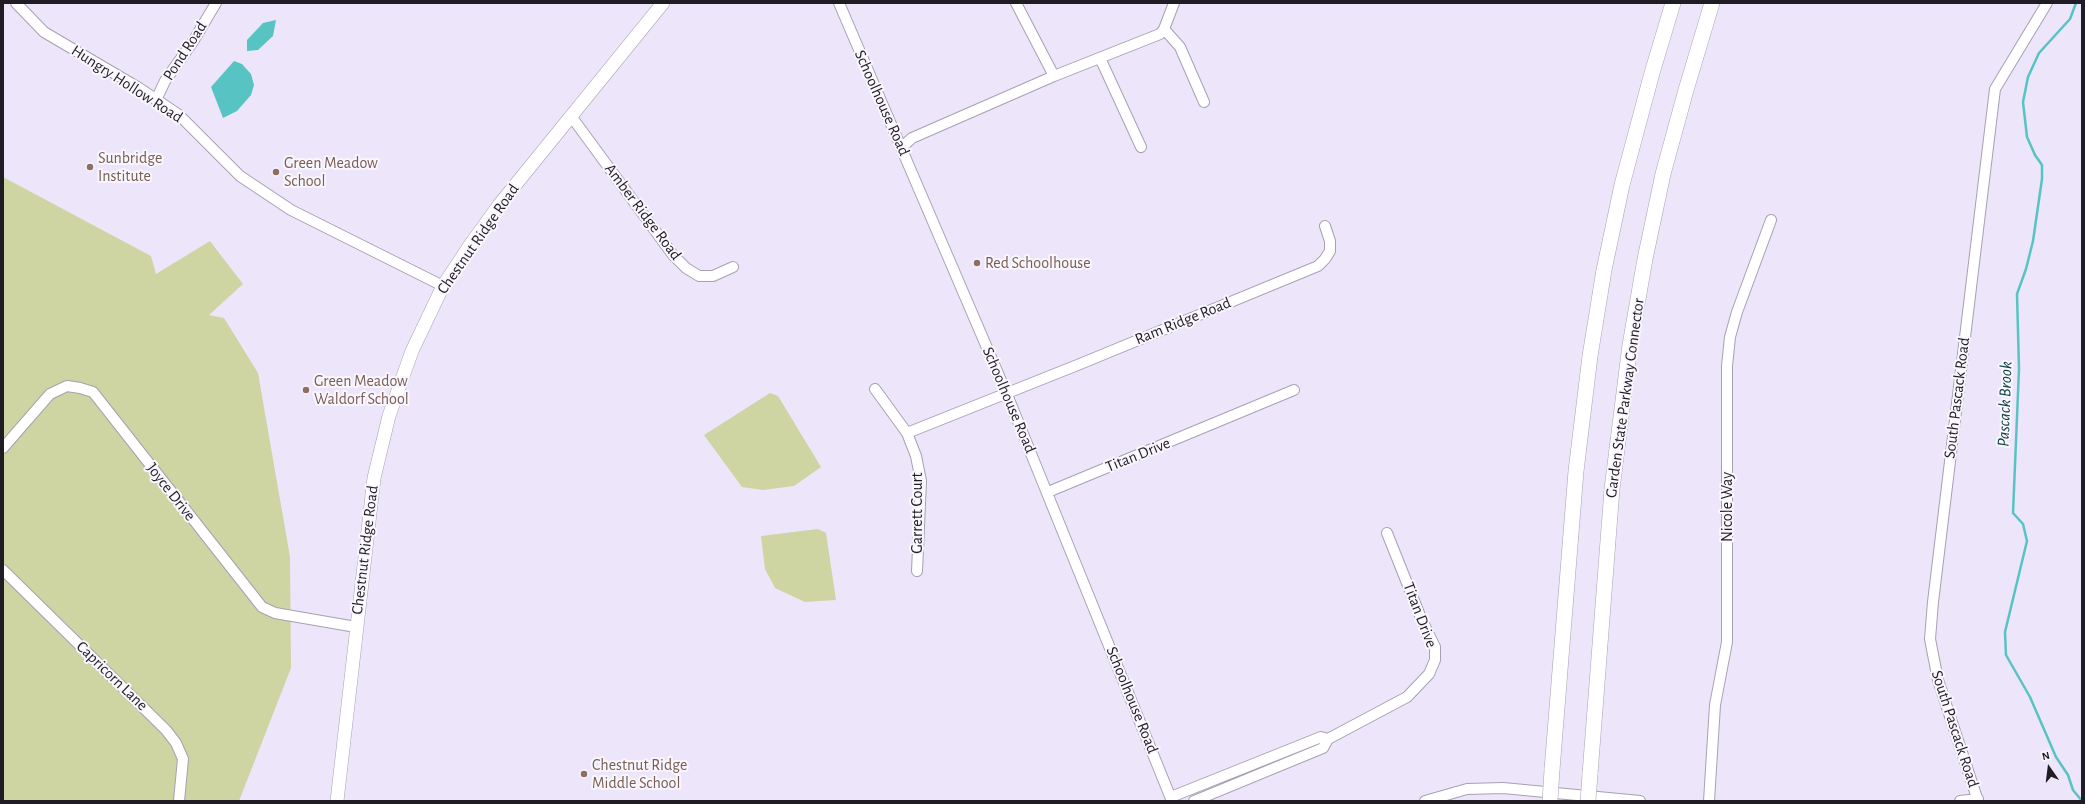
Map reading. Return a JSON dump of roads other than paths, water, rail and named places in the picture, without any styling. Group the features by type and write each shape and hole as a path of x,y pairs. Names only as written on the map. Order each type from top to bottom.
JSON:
{"highway":[{"path":"1550,801 1575,478 1591,349 1604,270 1622,185 1648,87 1673,3"},
{"name":"Garden State Parkway Connector","path":"1588,801 1612,481 1630,345 1646,252 1665,167 1712,3"}],"main road":[{"name":"Chestnut Ridge Road","path":"337,801 374,478 383,435 396,391 412,351 443,286 499,205 663,3"}],"street":[{"name":"Hungry Hollow Road","path":"16,3 44,32 179,115 240,176 291,210 443,286"},
{"name":"Pond Road","path":"156,100 165,81 194,40 216,3"},
{"name":"Schoolhouse Road","path":"839,3 902,147 1048,492 1172,799"},
{"path":"1016,3 1054,76"},
{"path":"902,147 912,138 1054,76 1160,34 1164,29 1174,3"},
{"name":"South Pascack Road","path":"1978,800 1938,680 1930,639 1933,602 1994,89 2047,3"},
{"path":"1164,29 1180,47 1204,102"},
{"path":"1100,58 1141,147"},
{"name":"Amber Ridge Road","path":"571,116 674,255 686,268 699,276 713,276 733,267"},
{"name":"Nicole Way","path":"1708,801 1715,705 1727,642 1727,366 1730,337 1737,312 1771,220"},
{"name":"Ram Ridge Road","path":"1006,392 1078,365 1318,266 1330,251 1330,240 1325,226"},
{"name":"Joyce Drive","path":"3,448 50,394 68,386 93,392 262,607 275,613 356,627"},
{"name":"Garrett Court","path":"875,389 907,432 916,456 921,481 917,571"},
{"name":"Titan Drive","path":"1048,492 1294,390"},
{"path":"907,432 1006,392"},
{"name":"Titan Drive","path":"1194,801 1323,748 1328,739 1407,697 1429,674 1435,660 1434,647 1387,534"},
{"name":"Capricorn Lane","path":"3,570 166,730 176,743 182,759 179,801"},
{"name":"Titan Drive","path":"1172,799 1321,737 1328,739"},
{"path":"1425,801 1467,789 1503,788 1640,801"},
{"path":"1960,801 1978,800"}],"waterway":[{"name":"Pascack Brook","path":"2076,3 2070,19 2039,53 2028,77 2023,102 2027,137 2035,155 2042,165 2042,179 2033,241 2026,269 2017,294 2019,369 2013,513 2023,524 2027,541 2005,632 2006,655 2030,697 2056,757 2068,775 2073,790 2082,801"}],"place":[{"name":"Sunbridge Institute","path":"90,167"},
{"name":"Green Meadow School","path":"276,172"},
{"name":"Red Schoolhouse","path":"977,263"},
{"name":"Green Meadow Waldorf School","path":"306,390"},
{"name":"Chestnut Ridge Middle School","path":"584,774"}]}
